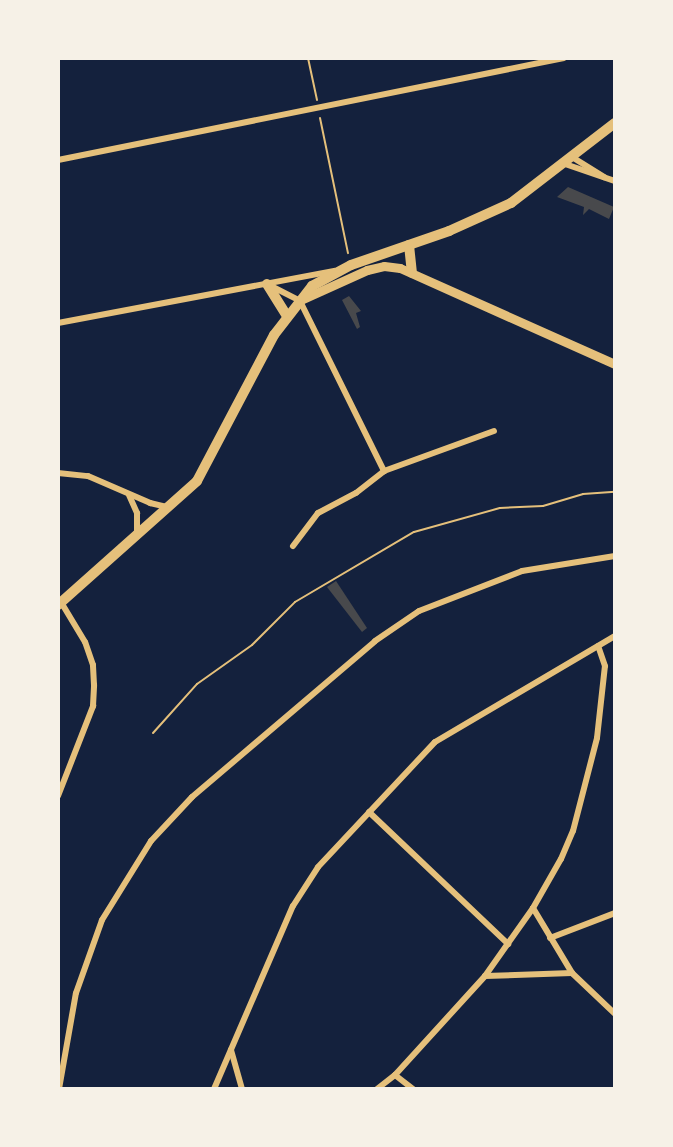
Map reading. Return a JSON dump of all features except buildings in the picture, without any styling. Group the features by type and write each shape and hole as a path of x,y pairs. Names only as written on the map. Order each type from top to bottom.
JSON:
{"main road":[{"path":"60,604 137,532 171,507 204,470 263,354 287,316 316,282 346,267 511,203 615,123"},
{"path":"409,245 412,273"},
{"path":"300,301 376,267 391,266 615,364"},
{"path":"267,284 287,316"}],"street":[{"path":"58,160 564,58"},
{"path":"568,160 615,181"},
{"path":"58,323 346,267"},
{"path":"267,284 300,301 384,471"},
{"path":"293,546 318,513 356,493 384,471 494,431"},
{"path":"58,473 88,476 129,495 171,507"},
{"path":"129,495 137,513 137,532"},
{"path":"59,1089 61,1050 76,993 102,920 151,841 192,797 375,641 419,611 522,571 615,556"},
{"path":"58,796 93,706 94,685 85,642 60,604"},
{"path":"214,1089 305,883 435,742 455,727 615,636"},
{"path":"377,1089 395,1075 485,976 533,908 573,831 602,702 605,666 598,646"},
{"path":"369,812 508,944"},
{"path":"533,908 572,973 615,1014"},
{"path":"550,938 615,913"},
{"path":"485,976 572,973"},
{"path":"231,1048 242,1089"},
{"path":"395,1075 413,1089"}],"path":[{"path":"308,58 346,267"},
{"path":"153,733 197,684 252,645 295,602 414,532 500,508 543,506 583,494 615,492"}]}
